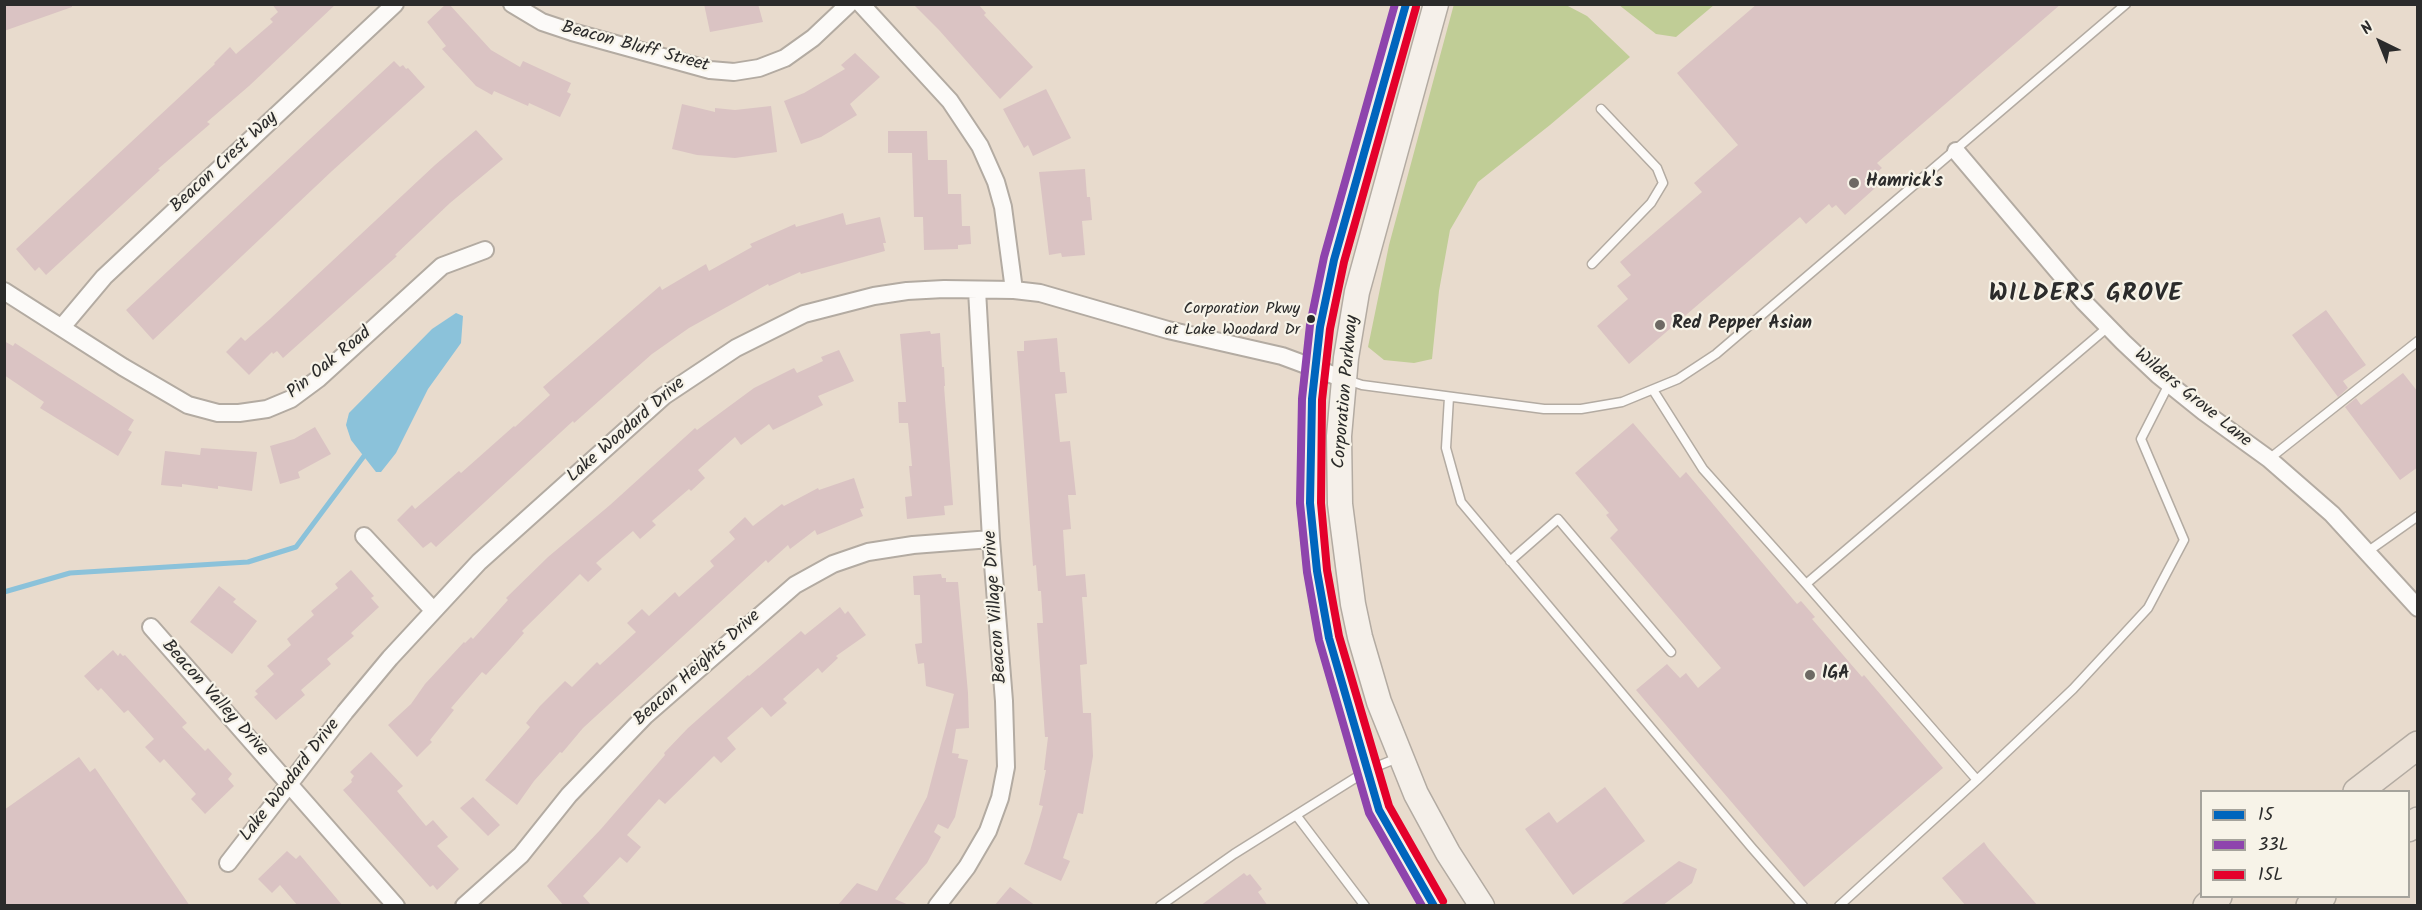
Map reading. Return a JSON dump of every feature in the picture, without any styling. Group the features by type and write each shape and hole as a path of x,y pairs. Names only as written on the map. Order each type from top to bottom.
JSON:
{"main road":[{"name":"Corporation Parkway","path":"1406,4 1334,260 1320,327 1309,468 1310,503 1317,571 1338,672 1379,810 1434,906"},
{"name":"Corporation Parkway","path":"1436,4 1357,292 1344,379 1339,470 1347,571 1368,669 1400,757 1431,824 1482,906"},
{"path":"2360,790 2418,745"}],"street":[{"name":"Beacon Crest Way","path":"62,327 104,277 396,4"},
{"name":"Beacon Bluff Street","path":"512,4 542,22 572,32 710,70 734,72 759,68 785,58 813,38 849,4"},
{"path":"861,4 950,101 980,146 996,182 1003,207 1014,290"},
{"name":"Wilders Grove Lane","path":"1956,151 2108,327 2169,384 2269,459 2332,514 2418,608"},
{"name":"Pin Oak Road","path":"4,291 123,367 188,405 218,413 239,413 267,409 291,399 318,379 442,266 485,250"},
{"name":"Beacon Village Drive","path":"937,906 967,867 988,831 1006,767 1004,701 977,290"},
{"name":"Lake Woodard Drive","path":"228,862 345,712 433,610 479,562 664,396 736,348 804,314 838,304 907,291 1014,290 1040,293 1168,330 1282,356 1344,379"},
{"path":"364,536 433,610"},
{"name":"Beacon Heights Drive","path":"464,906 521,855 569,795 645,716 795,585 833,564 868,552 914,545 992,539"},
{"name":"Beacon Valley Drive","path":"151,627 396,906"}],"lane":[{"path":"1344,379 1362,386 1544,409 1581,409 1622,402 1653,390 1684,375 1716,354 2126,4"},
{"path":"1592,264 1651,203 1663,183 1657,168 1601,110"},
{"path":"1806,584 2108,327"},
{"path":"2269,459 2418,341"},
{"path":"1839,906 2073,689 2148,608 2184,540 2141,439 2169,384"},
{"path":"1653,390 1703,469 1977,780"},
{"path":"1449,397 1446,448 1461,502 1803,906"},
{"path":"2367,552 2418,516"},
{"path":"1510,561 1558,519 1671,652"},
{"path":"1160,906 1234,854 1368,770 1400,757"},
{"path":"1296,815 1365,906"}],"green space":[{"path":"1454,4 1566,5 1587,16 1630,57 1478,182 1450,230 1439,291 1432,359 1414,363 1384,360 1368,347 1389,245"},
{"path":"1619,5 1714,5 1676,37 1656,34"}],"water":[{"path":"456,313 463,316 461,343 428,389 396,453 381,472 376,472 351,440 346,425 349,413 432,329"}],"building":[{"path":"4,4 72,4 72,7 4,31"},
{"path":"272,4 336,4 207,122 210,124 158,169 160,170 46,275 39,267 35,271 16,249 215,64 230,47 236,54 273,22 270,19 278,12"},
{"path":"446,4 449,4 491,50 520,67 523,61 571,83 567,92 571,94 560,117 494,91 492,95 476,86 442,49 446,46 427,22"},
{"path":"704,4 758,4 763,22 710,32"},
{"path":"913,4 978,4 986,13 984,15 1033,67 1000,99"},
{"path":"1757,4 2061,4 1877,163 1882,168 1877,172 1884,180 1845,215 1836,205 1832,208 1829,204 1806,224 1800,217 1629,364 1597,326 1628,299 1617,286 1631,275 1620,262 1702,192 1694,183 1738,145 1677,73"},
{"path":"855,53 880,77 850,104 857,115 821,137 801,144 784,101 804,93 845,69 841,65"},
{"path":"394,61 400,67 403,65 406,69 408,68 425,87 332,171 153,340 126,310"},
{"path":"1046,89 1071,138 1033,156 1028,145 1024,148 1003,109"},
{"path":"682,104 715,112 715,108 735,110 771,106 777,152 735,158 697,155 672,149"},
{"path":"476,130 503,159 450,203 395,255 397,256 283,358 277,351 273,354 272,352 249,375 226,352 241,337 245,341 270,319 435,165"},
{"path":"888,131 927,131 928,160 947,160 948,194 961,194 962,226 970,226 971,244 958,245 958,249 924,250 923,217 914,217 912,153 888,153"},
{"path":"1085,169 1087,197 1090,197 1092,220 1082,221 1085,255 1062,257 1061,253 1049,255 1039,172"},
{"path":"843,213 846,225 880,217 886,243 883,243 885,251 801,274 800,272 769,286 768,284 689,328 652,354 574,423 573,421 436,547 431,542 423,548 397,520 412,505 415,509 459,471 461,473 515,427 550,395 543,387 660,286 662,290 706,264 709,271 752,247 750,244 795,224 796,227"},
{"path":"2326,310 2366,365 2343,381 2348,388 2338,397 2292,335"},
{"path":"930,331 931,334 940,333 953,505 944,506 945,515 907,519 905,497 912,496 909,466 912,466 908,423 899,423 898,402 906,402 900,334"},
{"path":"1057,338 1060,372 1065,372 1067,393 1055,394 1060,442 1070,441 1076,495 1068,495 1071,529 1063,530 1066,576 1085,574 1087,597 1082,597 1087,664 1080,665 1083,713 1091,713 1093,756 1083,814 1078,813 1063,858 1070,861 1061,881 1024,864 1043,806 1039,805 1046,770 1044,770 1048,737 1045,737 1037,623 1043,623 1041,591 1038,591 1036,565 1033,566 1017,351 1024,351 1024,341"},
{"path":"4,341 13,346 15,343 134,420 128,430 132,432 118,456 40,408 44,402 4,375"},
{"path":"839,350 854,381 818,396 823,405 773,430 769,424 741,445 735,437 698,470 705,478 652,521 656,525 640,539 633,531 596,563 602,569 588,582 580,574 522,631 524,633 486,675 482,672 451,708 454,710 430,740 432,742 417,757 388,725 411,704 425,684 464,642 471,637 473,639 508,600 506,598 548,557 610,505 695,428 697,430 754,388 794,368 797,373 823,361 821,357"},
{"path":"2403,373 2418,392 2418,467 2400,480 2345,407 2356,398 2361,405"},
{"path":"1633,423 1680,478 1686,472 1797,604 1801,601 1815,617 1812,619 1862,677 1864,675 1943,768 1804,887 1636,690 1667,664 1680,678 1686,673 1698,688 1721,668 1610,538 1618,530 1606,515 1609,513 1575,473"},
{"path":"315,427 331,454 298,472 300,478 280,484 270,446 294,439"},
{"path":"201,448 257,452 252,491 218,486 218,489 182,484 182,487 161,485 165,451 200,455"},
{"path":"854,478 864,508 860,509 863,516 817,535 815,530 790,549 788,545 768,563 766,560 583,728 534,781 517,805 485,780 530,727 526,723 540,706 565,681 572,687 597,662 600,665 636,632 627,623 642,609 649,616 675,592 679,597 714,566 710,561 735,539 729,532 745,517 753,526 782,504 784,506 818,488 819,490"},
{"path":"351,570 374,596 371,598 379,607 351,633 354,636 327,659 331,664 301,690 305,695 276,720 254,697 258,694 255,691 274,674 267,666 291,645 287,639 314,615 311,611 338,588 335,584"},
{"path":"941,574 942,578 946,578 946,582 958,582 968,693 969,728 956,729 952,753 959,754 958,758 968,760 955,817 948,829 938,824 934,832 941,837 927,863 895,899 911,906 837,906 857,883 877,891 927,797 954,694 926,686 924,663 918,664 915,644 922,643 920,595 914,595 913,576"},
{"path":"219,586 236,599 233,602 257,621 232,654 190,622"},
{"path":"840,607 845,614 848,611 866,635 836,656 838,658 822,673 818,668 783,699 787,703 771,717 762,707 727,738 736,749 721,763 714,756 665,804 659,799 627,835 641,847 627,863 620,857 583,896 592,906 564,906 547,886 601,829 665,755 664,753 688,728 801,631 805,635"},
{"path":"113,650 118,656 120,653 125,655 187,723 182,727 205,751 208,748 232,774 228,779 234,786 205,814 191,799 196,794 164,759 160,763 145,747 154,739 128,710 124,713 101,688 98,691 84,676"},
{"path":"371,752 403,786 397,791 426,826 433,820 448,837 437,846 459,869 437,890 433,885 430,887 343,790 352,782 354,776 350,772"},
{"path":"79,757 90,772 95,768 190,906 4,906 4,810"},
{"path":"1605,787 1645,841 1573,895 1525,829 1549,812 1557,823"},
{"path":"473,797 500,825 488,836 460,808"},
{"path":"1984,842 2038,906 1966,906 1942,878"},
{"path":"287,851 296,859 300,855 343,906 298,906 280,885 272,893 258,879"},
{"path":"1679,861 1697,869 1692,883 1662,906 1619,906"},
{"path":"1244,873 1247,876 1250,874 1262,889 1258,892 1268,906 1200,906"},
{"path":"1010,887 1036,906 994,906"}],"waterway":[{"path":"4,592 70,573 248,562 296,547 364,456"}],"transit line":[{"name":"33L","path":"1395,4 1324,257 1310,325 1302,399 1300,503 1307,572 1319,640 1369,813 1422,906"},
{"name":"15","path":"1406,4 1334,260 1320,327 1312,399 1310,503 1317,571 1329,638 1379,810 1434,906"},
{"name":"15L","path":"1416,7 1344,262 1330,329 1322,400 1321,503 1327,570 1339,636 1389,806 1443,901"}],"place":[{"name":"Hamrick's","path":"1854,183"},
{"name":"Corporation Pkwy at Lake Woodard Dr","path":"1311,319"},
{"name":"Red Pepper Asian","path":"1660,325"},
{"name":"IGA","path":"1810,675"}],"district":[{"name":"WILDERS GROVE","path":"2086,296"}]}
